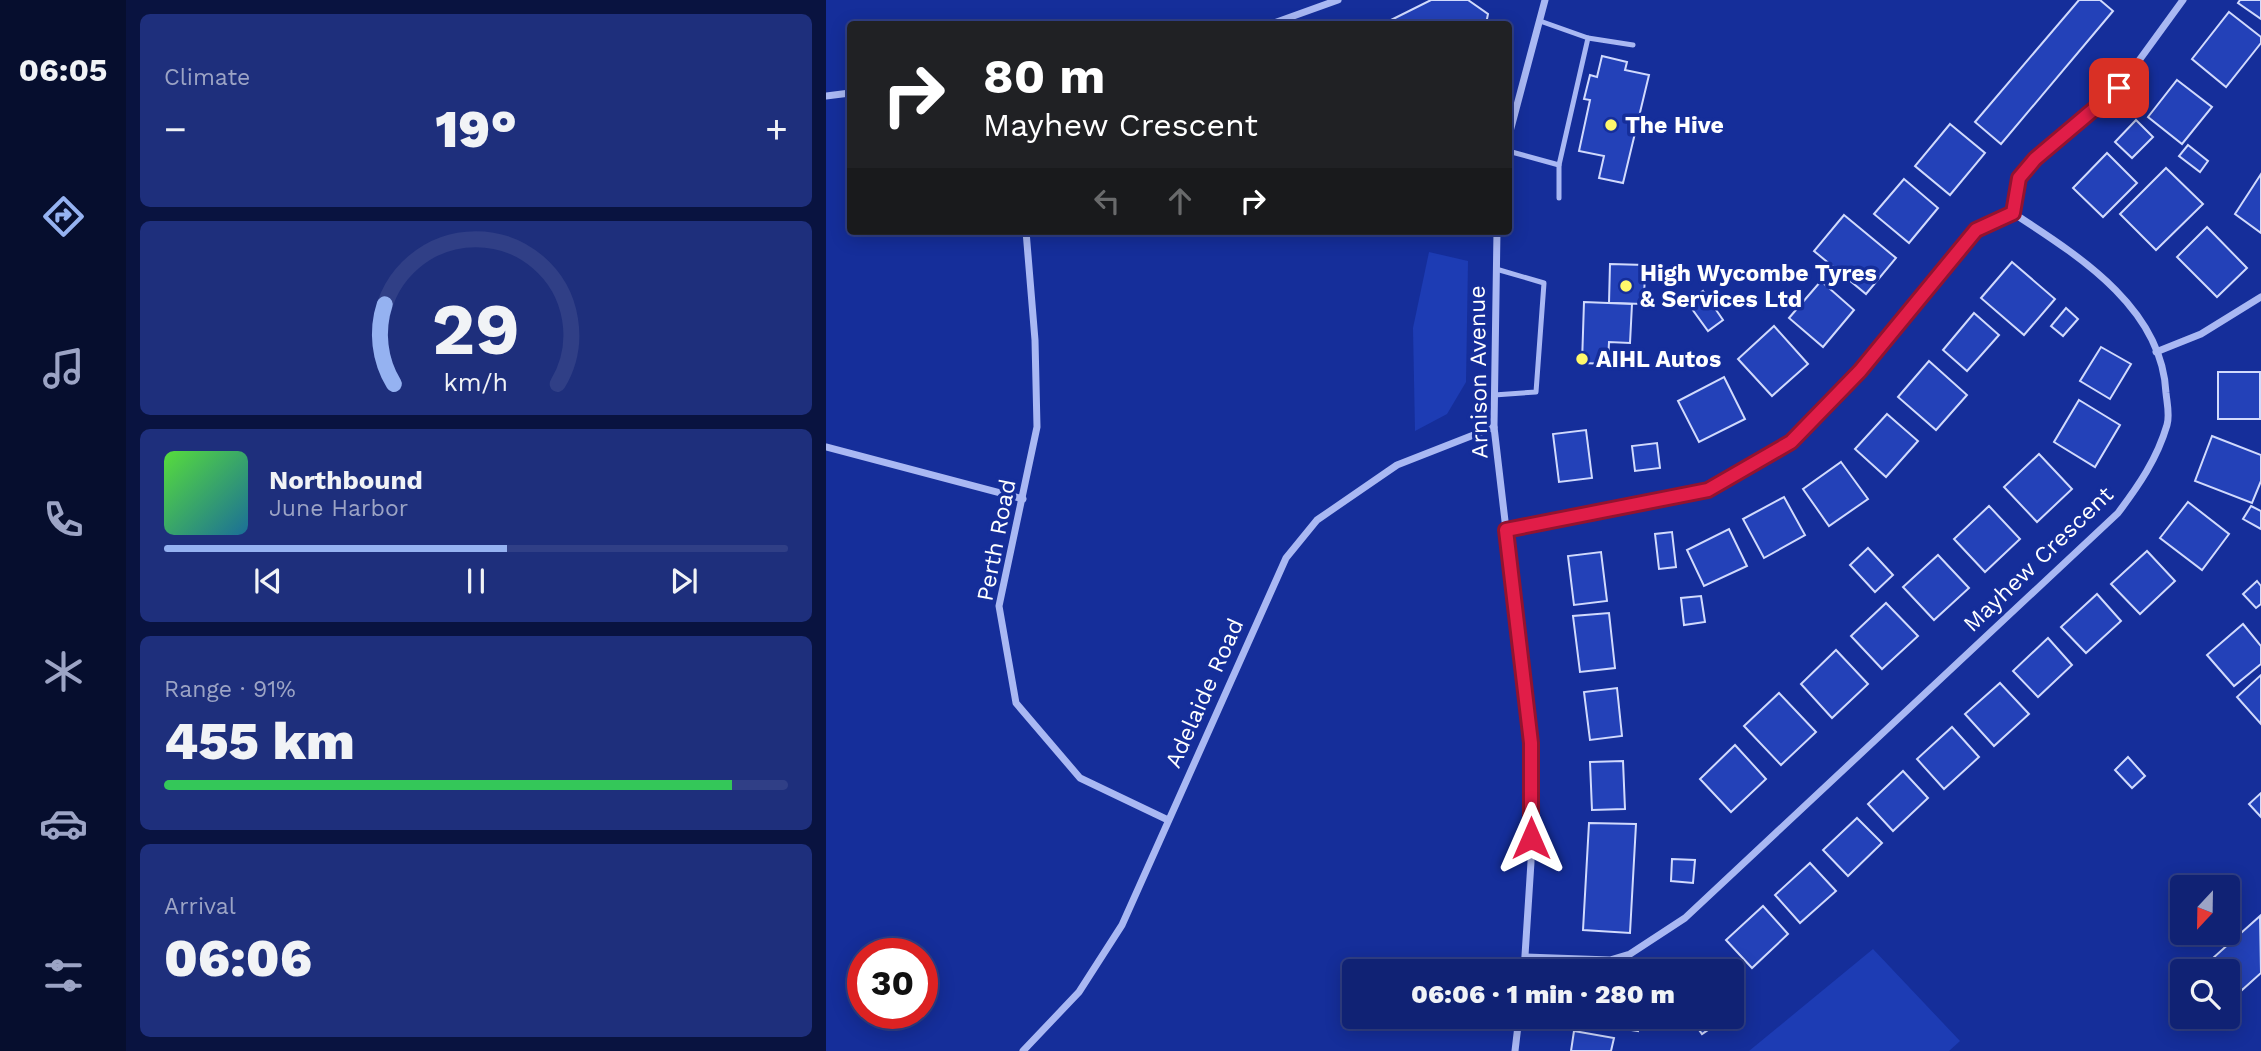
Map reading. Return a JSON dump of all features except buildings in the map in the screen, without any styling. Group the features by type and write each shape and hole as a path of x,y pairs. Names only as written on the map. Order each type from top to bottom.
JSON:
{"street":[{"path":"1279,21 1338,0"},
{"path":"1512,124 1545,0"},
{"path":"1506,530 1708,490 1791,442 1860,371 1976,230 2013,213 2019,178 2035,159 2119,88 2183,0"},
{"path":"826,96 847,93"},
{"name":"Mayhew Crescent","path":"1526,957 1610,960 1630,954 1685,918 2118,513 2147,474 2168,422 2165,373 2156,352 2131,306 2077,255 2013,213"},
{"name":"Perth Road","path":"1026,235 1035,340 1037,427 999,606 1016,703 1080,778 1168,820"},
{"name":"Arnison Avenue","path":"1497,235 1494,427 1531,743 1531,862 1526,957"},
{"path":"2156,352 2201,334 2261,297"},
{"name":"Adelaide Road","path":"1023,1051 1079,992 1122,925 1286,558 1317,520 1397,465 1494,427"},
{"path":"826,447 1023,499"},
{"path":"1515,1051 1518,1029"}],"lane":[{"path":"1540,21 1588,38 1633,46"},
{"path":"1559,198 1559,165 1588,38"},
{"path":"1512,152 1559,165"},
{"path":"1494,396 1536,392 1544,283 1496,269"}],"shaded area":[{"path":"1429,252 1468,261 1466,382 1447,414 1415,431 1413,328"},
{"path":"1873,949 1960,1041 1949,1051 1749,1051"}],"place":[{"name":"The Hive","path":"1611,125"},
{"name":"High Wycombe Tyres & Services Ltd","path":"1626,286"},
{"name":"AIHL Autos","path":"1582,359"}],"route":[{"path":"1531,838 1531,743 1506,530 1708,490 1791,442 1860,371 1976,230 2013,213 2019,178 2035,159 2119,88"}]}
